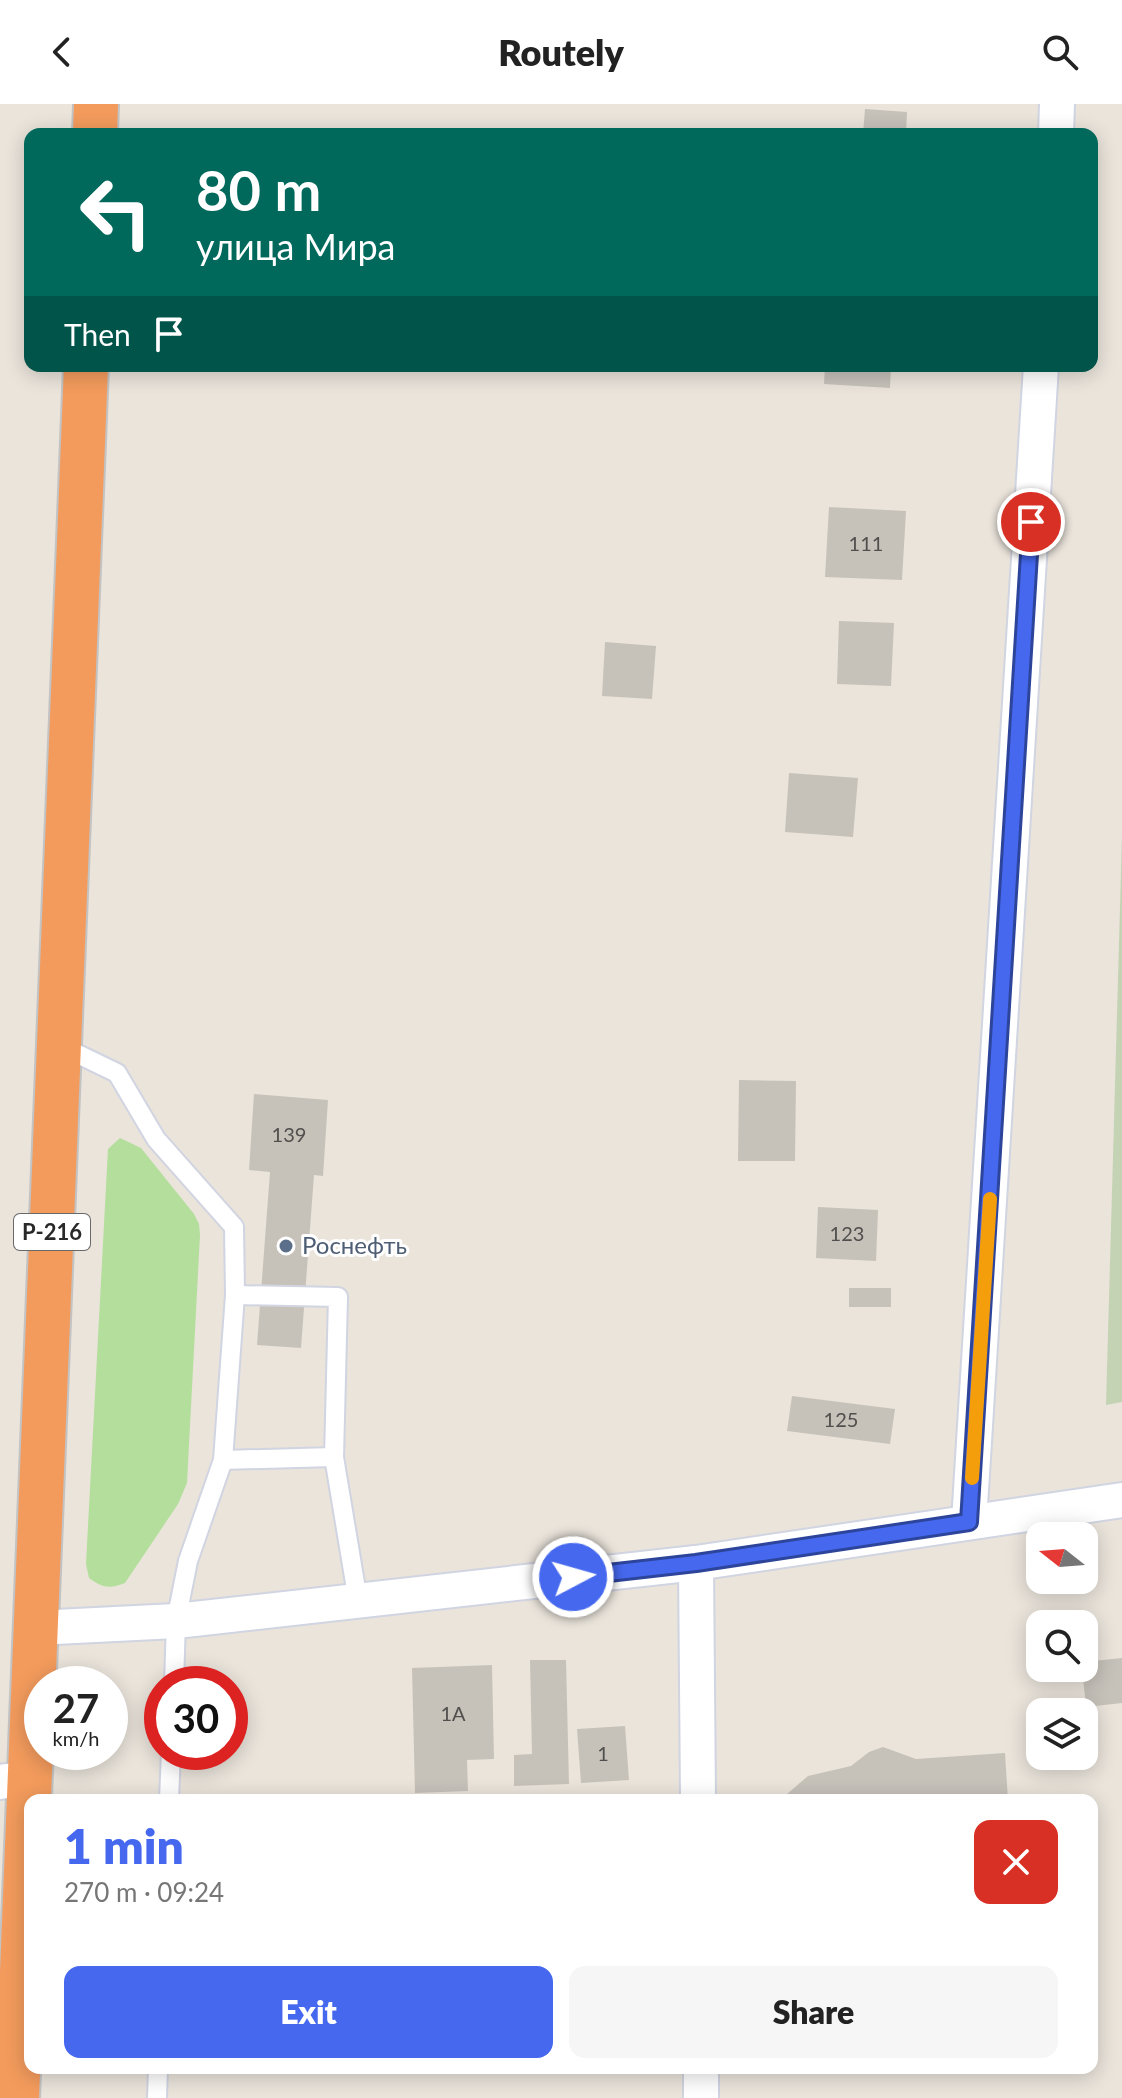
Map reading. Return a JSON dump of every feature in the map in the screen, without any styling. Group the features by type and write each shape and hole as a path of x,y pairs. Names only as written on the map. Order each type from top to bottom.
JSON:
{"highway":[{"path":"95,128 96,104"},
{"name":"Р-216","path":"17,2098 15,1780 35,1628 86,372"}],"street":[{"path":"1056,128 1057,104"},
{"path":"969,1522 1041,372"},
{"path":"35,1628 176,1621 696,1563 1122,1500"},
{"path":"696,1563 698,1794"},
{"path":"701,2074 701,2098"}],"lane":[{"path":"59,1045 117,1073 156,1139 234,1227 235,1295 223,1460 188,1561 176,1621 175,1666"},
{"path":"235,1295 338,1297 334,1457 358,1601"},
{"path":"223,1460 334,1457"},
{"path":"169,1794 170,1770"},
{"path":"157,2098 158,2074"}],"green space":[{"path":"1122,836 1122,1402 1106,1405"},
{"path":"120,1138 141,1148 194,1214 200,1235 187,1483 178,1504 125,1583 110,1587 89,1578 86,1564 108,1149"}],"building":[{"path":"865,109 907,112 906,128 863,128"},
{"path":"825,372 891,372 890,388 824,384"},
{"path":"829,507 906,511 902,580 825,577"},
{"path":"839,621 894,623 891,686 837,684"},
{"path":"605,642 656,646 652,699 602,696"},
{"path":"789,773 858,778 853,837 785,832"},
{"path":"739,1080 796,1081 795,1161 738,1161"},
{"path":"254,1094 328,1100 323,1176 314,1175 301,1348 257,1345 270,1172 249,1170"},
{"path":"818,1207 878,1210 876,1261 816,1258"},
{"path":"849,1288 891,1288 891,1307 849,1307"},
{"path":"792,1396 895,1409 890,1444 787,1431"},
{"path":"1122,1658 1122,1703 1098,1706 1098,1698 1085,1698 1083,1682 1098,1682 1098,1661"},
{"path":"530,1660 566,1660 569,1784 514,1786 514,1755 532,1754"},
{"path":"492,1665 494,1759 467,1760 468,1791 415,1793 412,1668"},
{"path":"625,1726 629,1780 581,1783 577,1729"},
{"path":"883,1747 916,1759 1005,1753 1008,1794 787,1794 808,1776 851,1766 869,1752"}],"slow traffic":[{"path":"972,1478 990,1199"}],"place":[{"name":"Роснефть","path":"286,1246"}],"route":[{"path":"573,1577 696,1563 969,1522 1031,522"}]}
